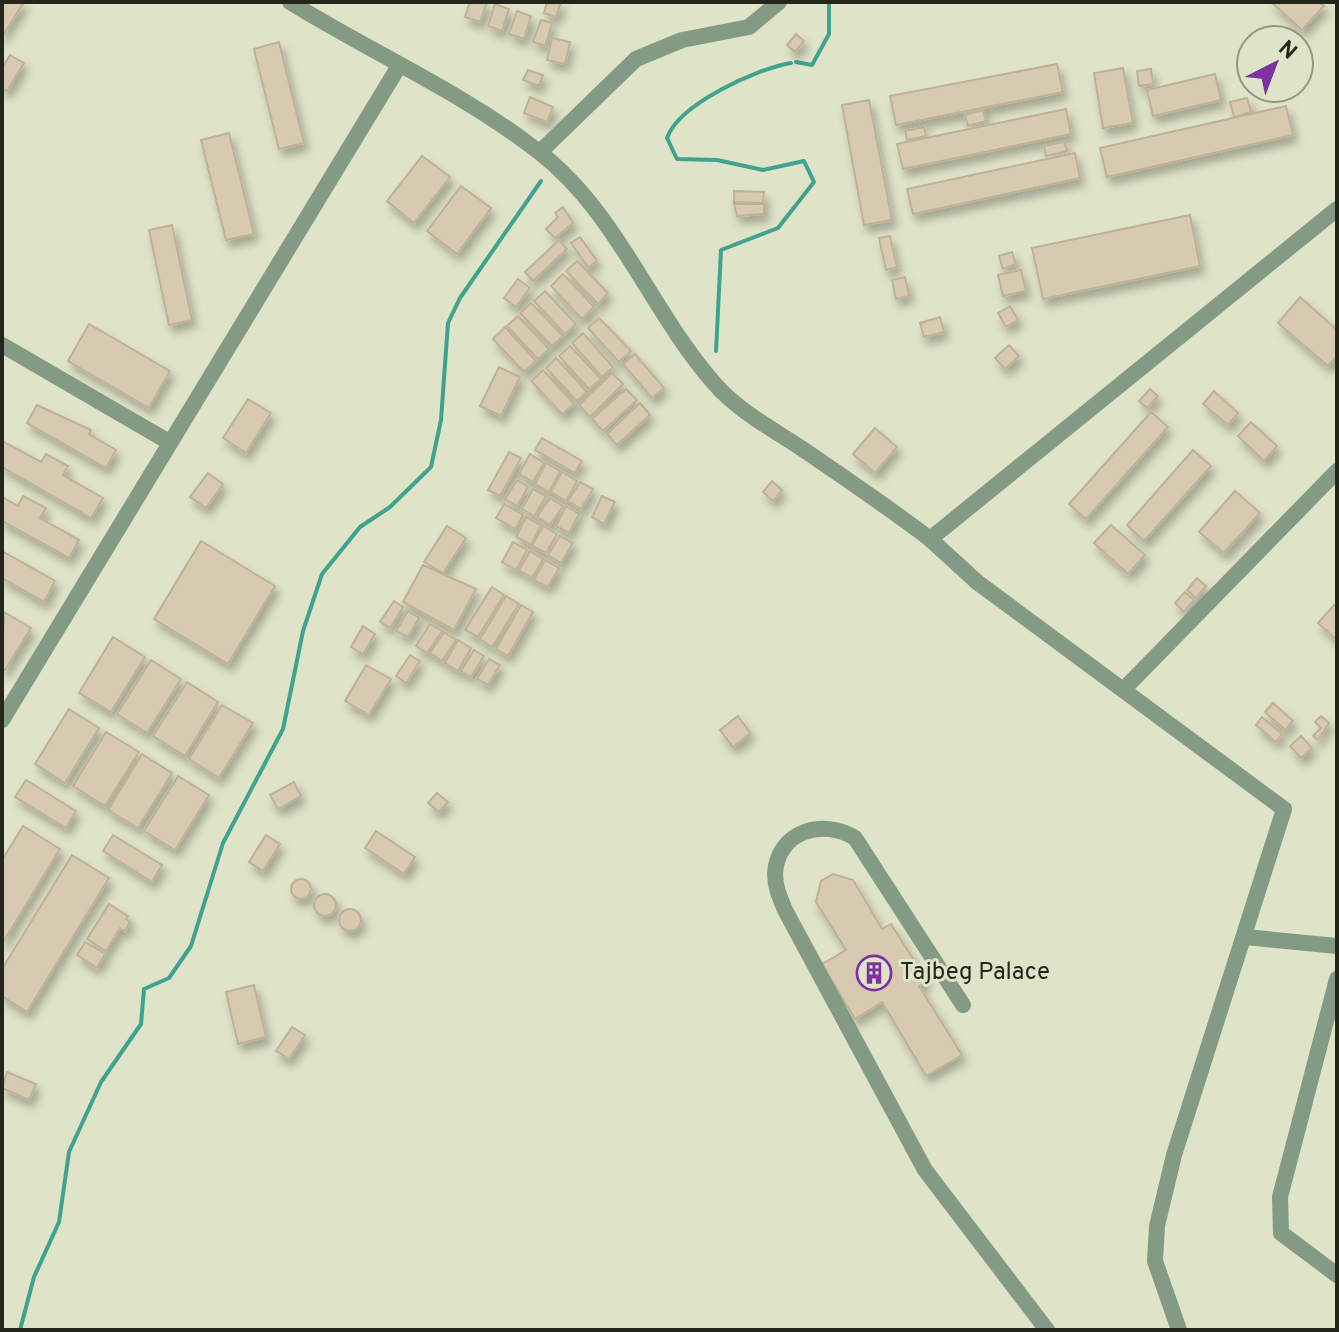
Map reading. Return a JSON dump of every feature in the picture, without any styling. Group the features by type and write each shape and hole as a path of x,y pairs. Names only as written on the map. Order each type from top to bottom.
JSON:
{"street":[{"path":"290,2 540,152 573,182 603,220 682,342 716,385 757,419 930,539 977,582 1125,688 1284,809 1174,1155 1157,1226 1155,1261 1179,1330"},
{"path":"540,152 636,59 682,40 749,27 778,3"},
{"path":"2,720 169,442 379,104 399,66"},
{"path":"930,539 1337,209"},
{"path":"2,345 169,442"},
{"path":"1125,688 1337,471"},
{"path":"963,1005 855,838 824,827 803,832 786,845 775,876 785,910 912,1147 925,1170 1047,1330"},
{"path":"1245,937 1337,946"},
{"path":"1337,979 1280,1197 1281,1233 1337,1275"}],"building":[{"path":"2,2 24,2 2,37"},
{"path":"470,2 487,2 480,22 465,17"},
{"path":"547,2 561,2 556,17 544,13"},
{"path":"1271,2 1320,2 1324,6 1308,24 1295,24"},
{"path":"495,4 509,9 502,31 488,26"},
{"path":"517,11 531,16 524,39 509,34"},
{"path":"541,20 552,23 545,46 533,42"},
{"path":"796,34 804,41 795,52 787,45"},
{"path":"552,38 570,42 565,64 547,60"},
{"path":"279,42 304,143 279,149 254,49"},
{"path":"10,55 24,63 7,91 2,88 2,68"},
{"path":"1057,64 1063,92 896,125 890,96"},
{"path":"1123,68 1133,123 1103,128 1094,73"},
{"path":"1151,69 1153,84 1139,86 1137,71"},
{"path":"528,70 543,75 539,86 523,80"},
{"path":"1215,74 1221,100 1153,116 1147,90"},
{"path":"530,97 553,107 547,122 524,113"},
{"path":"869,100 892,220 864,225 842,105"},
{"path":"1230,102 1249,104 1251,112 1234,117"},
{"path":"1286,106 1293,135 1107,177 1100,148"},
{"path":"1066,109 1071,134 903,169 897,144"},
{"path":"983,110 986,121 968,126 965,115"},
{"path":"924,127 926,136 907,140 905,131"},
{"path":"229,133 254,234 226,240 201,140"},
{"path":"1064,142 1067,151 1046,156 1044,146"},
{"path":"1075,153 1080,178 913,214 907,189"},
{"path":"422,156 450,177 414,223 387,201"},
{"path":"461,186 491,208 457,254 427,231"},
{"path":"734,191 764,192 763,203 734,202"},
{"path":"734,204 764,204 764,214 737,216"},
{"path":"563,207 573,223 555,238 546,229 558,217 555,213"},
{"path":"1190,215 1200,266 1043,299 1032,248"},
{"path":"172,225 192,320 169,325 149,230"},
{"path":"890,236 897,267 886,270 879,238"},
{"path":"580,237 597,261 588,267 571,243"},
{"path":"559,240 567,249 533,281 525,272"},
{"path":"1012,252 1016,264 1003,269 999,256"},
{"path":"577,261 608,293 598,304 566,271"},
{"path":"1021,270 1026,291 1003,296 998,275"},
{"path":"563,274 594,307 582,319 551,286"},
{"path":"905,277 909,296 896,299 892,280"},
{"path":"518,279 530,288 516,307 504,298"},
{"path":"545,291 576,324 565,334 534,301"},
{"path":"1300,297 1337,330 1337,356 1328,366 1278,323"},
{"path":"531,303 563,336 552,346 520,313"},
{"path":"1010,306 1018,320 1006,327 998,313"},
{"path":"518,316 549,349 538,359 507,326"},
{"path":"940,317 944,332 924,337 920,323"},
{"path":"599,318 631,351 619,362 588,328"},
{"path":"89,324 170,371 149,408 68,361"},
{"path":"505,327 536,361 524,372 493,339"},
{"path":"583,333 613,367 602,377 572,343"},
{"path":"1009,345 1019,356 1005,369 995,358"},
{"path":"570,346 601,379 589,389 559,356"},
{"path":"635,354 664,388 652,398 623,364"},
{"path":"556,358 587,392 577,401 546,368"},
{"path":"499,367 520,377 501,416 480,406"},
{"path":"543,370 574,404 562,414 531,381"},
{"path":"612,373 623,384 590,417 579,405"},
{"path":"626,389 637,400 603,431 592,419"},
{"path":"1150,389 1158,396 1147,408 1139,401"},
{"path":"1214,391 1238,413 1228,425 1203,404"},
{"path":"248,399 271,413 246,453 223,438"},
{"path":"640,403 650,415 617,445 607,434"},
{"path":"37,405 91,430 89,434 116,450 106,468 27,423"},
{"path":"1151,412 1168,427 1086,519 1069,504"},
{"path":"1251,422 1277,446 1264,461 1238,436"},
{"path":"875,428 897,447 875,473 853,454"},
{"path":"542,438 582,461 575,473 535,450"},
{"path":"2,441 41,462 46,454 68,466 63,475 103,498 91,518 2,467"},
{"path":"1193,450 1211,466 1144,541 1127,525"},
{"path":"509,452 521,458 500,496 488,490"},
{"path":"530,454 544,463 533,482 519,474"},
{"path":"546,463 560,471 549,492 535,484"},
{"path":"562,472 577,481 566,501 551,492"},
{"path":"208,473 223,484 206,508 190,497"},
{"path":"517,480 528,487 517,506 505,499"},
{"path":"772,481 782,490 773,501 763,492"},
{"path":"580,482 593,489 581,509 568,501"},
{"path":"533,489 546,496 534,516 522,509"},
{"path":"1235,491 1260,513 1224,553 1199,532"},
{"path":"23,496 46,508 40,518 79,540 69,558 2,521 2,497 18,506"},
{"path":"602,496 615,502 604,524 592,517"},
{"path":"550,498 563,506 550,525 537,517"},
{"path":"504,504 523,515 515,529 496,518"},
{"path":"566,506 579,514 569,533 556,526"},
{"path":"526,517 541,525 531,545 516,537"},
{"path":"1111,525 1145,555 1128,574 1094,543"},
{"path":"447,526 466,538 443,573 424,562"},
{"path":"543,526 557,534 546,553 532,546"},
{"path":"560,536 573,543 561,563 548,555"},
{"path":"201,541 275,586 228,664 154,619"},
{"path":"513,542 527,550 516,570 502,562"},
{"path":"2,551 55,581 44,602 2,578"},
{"path":"530,551 543,559 532,578 519,570"},
{"path":"545,560 559,568 548,587 534,580"},
{"path":"423,565 476,589 454,630 403,602"},
{"path":"1197,578 1206,586 1196,598 1187,590"},
{"path":"492,587 504,595 478,637 465,630"},
{"path":"1185,592 1194,600 1184,612 1175,603"},
{"path":"506,596 519,604 492,647 480,639"},
{"path":"394,601 403,607 390,628 380,622"},
{"path":"521,605 533,612 508,656 496,649"},
{"path":"1334,605 1337,607 1337,640 1318,623"},
{"path":"408,611 419,618 408,637 396,631"},
{"path":"4,612 31,628 5,670 2,669"},
{"path":"430,624 442,631 427,653 416,646"},
{"path":"363,626 375,634 363,654 351,647"},
{"path":"444,632 456,640 442,661 430,653"},
{"path":"113,637 145,657 111,712 79,693"},
{"path":"458,640 471,648 458,671 445,663"},
{"path":"474,650 484,656 471,677 461,671"},
{"path":"410,655 420,661 406,683 396,676"},
{"path":"489,659 500,665 488,685 477,679"},
{"path":"151,660 181,679 147,733 117,714"},
{"path":"366,665 391,679 369,715 345,701"},
{"path":"187,682 218,702 185,756 153,736"},
{"path":"1273,703 1293,721 1285,730 1265,712"},
{"path":"222,705 253,723 219,778 189,759"},
{"path":"69,709 99,728 65,783 35,764"},
{"path":"738,716 750,733 733,747 720,730"},
{"path":"1321,716 1329,723 1318,740 1313,736 1321,728 1315,722"},
{"path":"1262,717 1282,734 1276,742 1256,725"},
{"path":"106,732 139,752 105,806 73,786"},
{"path":"1301,736 1312,748 1301,758 1290,746"},
{"path":"142,754 172,773 138,828 108,810"},
{"path":"178,776 209,795 175,850 144,831"},
{"path":"26,780 76,811 66,828 15,797"},
{"path":"294,782 301,796 278,809 270,795"},
{"path":"437,793 448,802 439,812 428,803"},
{"path":"23,826 60,849 2,944 2,860"},
{"path":"376,831 415,857 404,874 365,848"},
{"path":"113,835 162,865 152,882 103,851"},
{"path":"266,835 280,844 263,871 249,862"},
{"path":"72,855 109,878 27,1012 2,996 2,969"},
{"name":"Tajbeg Palace","path":"833,874 853,880 882,929 891,924 927,981 919,986 962,1055 926,1076 882,1002 855,1019 822,964 846,950 816,902 821,881"},
{"path":"297,879 305,879 311,889 305,899 297,899 291,893 291,885"},
{"path":"325,894 336,905 325,916 314,905"},
{"path":"109,904 128,916 126,919 130,922 125,931 120,928 106,951 87,939"},
{"path":"350,909 361,920 350,931 339,920"},
{"path":"85,942 105,954 97,968 77,955"},
{"path":"254,985 266,1037 238,1044 226,992"},
{"path":"292,1027 305,1035 289,1059 276,1051"},
{"path":"7,1072 36,1084 29,1100 2,1088"}],"waterway":[{"path":"796,62 812,65 829,34 829,2"},
{"path":"716,351 721,250 778,228 814,182 804,161 763,170 717,160 677,159 667,138 674,125 687,113 720,90 759,72 791,63"},
{"path":"20,1330 34,1277 59,1222 69,1152 101,1082 141,1024 144,989 169,978 191,946 223,843 283,729 303,631 322,574 360,527 390,507 431,467 441,420 448,323 460,298 541,181"}],"place":[{"name":"Tajbeg Palace","path":"874,973"}]}
